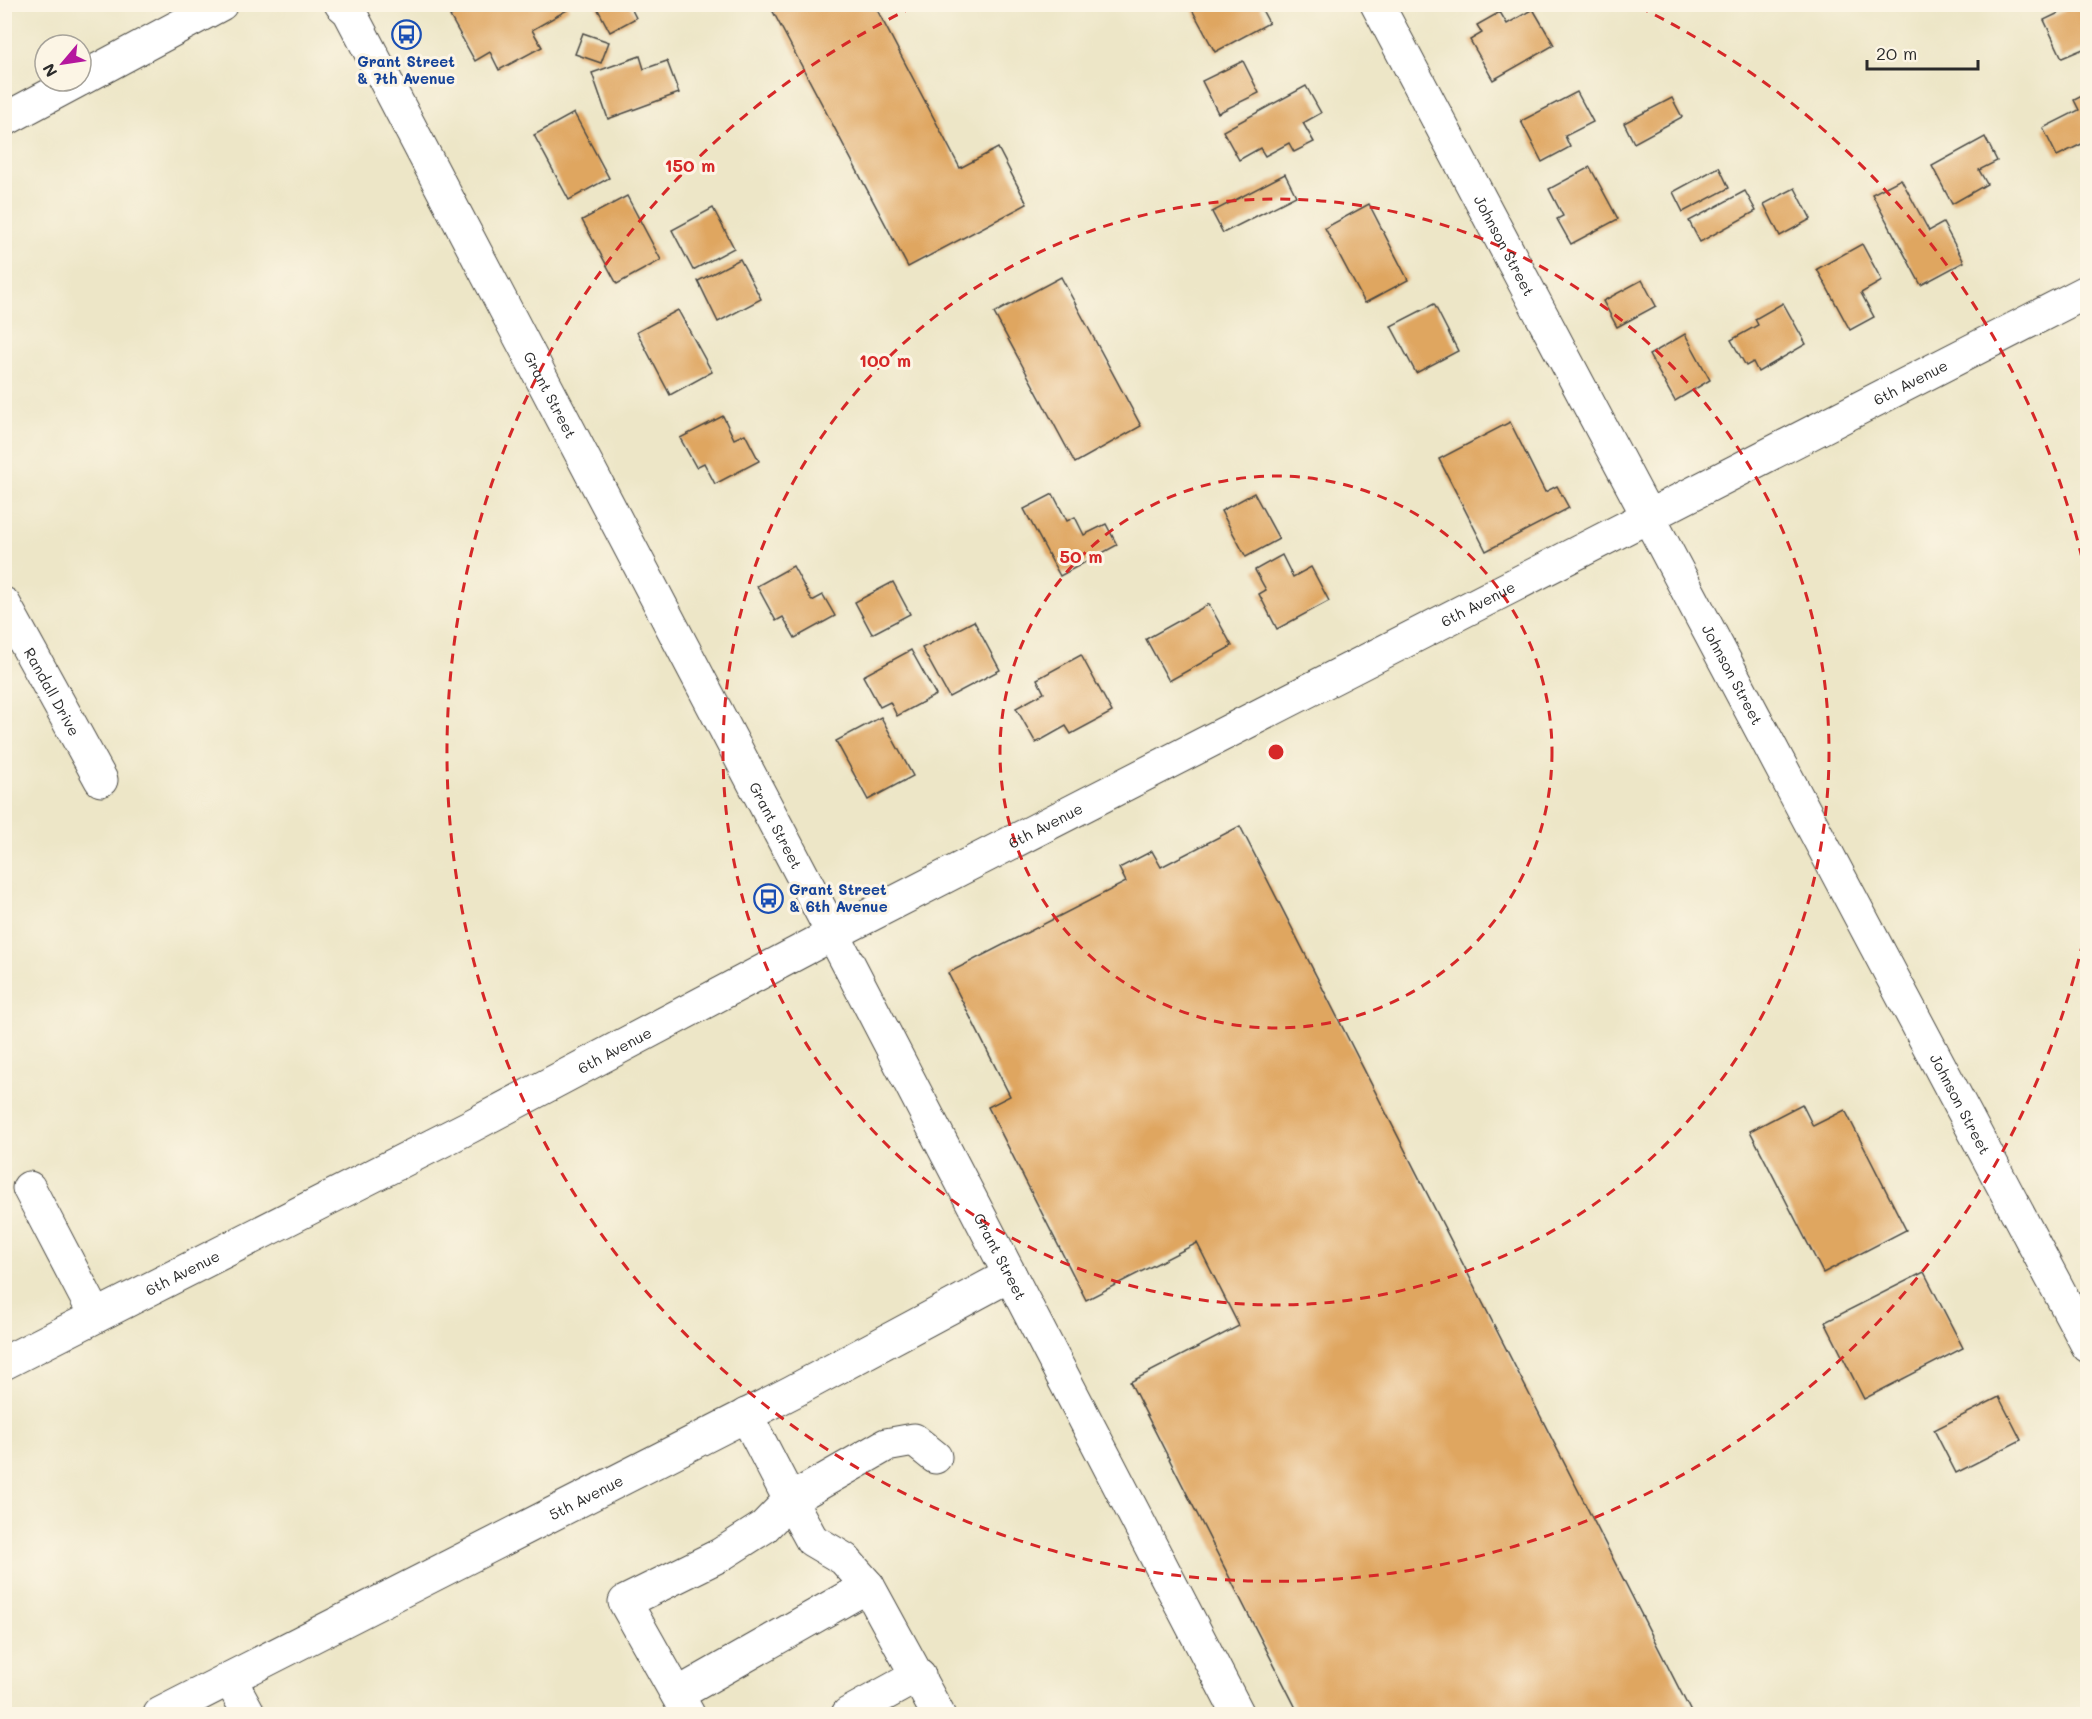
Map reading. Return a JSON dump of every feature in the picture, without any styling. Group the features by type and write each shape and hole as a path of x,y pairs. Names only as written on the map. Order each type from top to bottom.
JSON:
{"street":[{"path":"93,73 221,4"},
{"name":"Grant Street","path":"341,4 349,11 833,934 1238,1714"},
{"name":"Johnson Street","path":"1377,4 1647,517 1872,934 2088,1346"},
{"path":"4,120 55,93"},
{"name":"6th Avenue","path":"4,1363 469,1127 833,934 2088,291"},
{"name":"Randall Drive","path":"4,604 101,780"},
{"path":"29,1188 96,1316"},
{"name":"5th Avenue","path":"176,1711 230,1679 746,1415 1010,1275"},
{"path":"746,1415 812,1540 844,1559 868,1586 919,1675 938,1714"},
{"path":"868,1586 683,1704 625,1602 720,1555 764,1527 790,1500 886,1445 914,1440 935,1457"},
{"path":"848,1714 919,1675"},
{"path":"230,1679 249,1714"}],"building":[{"path":"472,4 567,4 569,9 532,30 542,47 499,70 490,52 475,61 450,16"},
{"path":"595,4 629,4 636,18 610,32"},
{"path":"769,4 874,4 960,168 998,148 1027,204 908,267"},
{"path":"1189,4 1259,4 1269,23 1215,52"},
{"path":"2063,4 2088,4 2088,47 2062,58 2044,20 2065,10"},
{"path":"1533,9 1554,45 1493,80 1470,40 1482,33 1477,25 1500,12 1507,24"},
{"path":"583,33 609,42 601,63 575,54"},
{"path":"640,56 644,69 667,61 679,93 608,119 592,73"},
{"path":"1243,61 1259,93 1218,113 1202,81"},
{"path":"1306,86 1321,113 1303,123 1314,142 1294,152 1289,143 1265,156 1260,148 1239,160 1223,131"},
{"path":"1577,92 1593,122 1565,136 1570,147 1542,162 1521,121"},
{"path":"2088,93 2088,141 2057,156 2043,128 2079,110 2074,100"},
{"path":"1672,98 1682,117 1634,143 1624,123"},
{"path":"574,113 609,178 569,200 534,135"},
{"path":"1985,137 1997,161 1979,170 1987,184 1952,204 1932,166"},
{"path":"1590,167 1618,219 1571,244 1557,219 1563,216 1549,189"},
{"path":"1719,167 1729,188 1683,212 1673,192"},
{"path":"1285,174 1296,196 1223,233 1212,212"},
{"path":"1901,179 1929,231 1943,223 1964,262 1921,285 1872,194"},
{"path":"1795,188 1811,219 1780,236 1764,204"},
{"path":"1745,191 1756,211 1700,242 1689,221"},
{"path":"627,196 661,260 617,284 582,220"},
{"path":"1369,204 1408,280 1365,303 1325,228"},
{"path":"713,208 734,248 693,270 672,230"},
{"path":"1862,244 1882,281 1861,293 1874,317 1850,330 1817,269"},
{"path":"740,259 761,299 718,322 698,281"},
{"path":"1061,277 1141,426 1075,463 994,313"},
{"path":"1642,280 1656,306 1617,327 1603,301"},
{"path":"1783,303 1806,344 1758,372 1753,362 1746,366 1731,340 1758,325 1755,319"},
{"path":"1434,304 1458,351 1416,373 1391,326"},
{"path":"678,310 712,372 670,395 637,332"},
{"path":"1685,334 1710,380 1675,401 1649,355"},
{"path":"723,416 734,439 745,434 759,461 715,484 704,463 696,467 680,438"},
{"path":"1510,422 1545,492 1557,486 1569,508 1486,551 1439,459"},
{"path":"1254,493 1279,539 1246,557 1221,511"},
{"path":"1053,494 1067,521 1075,517 1084,535 1106,524 1117,545 1060,576 1024,509"},
{"path":"1282,555 1293,577 1311,567 1329,601 1277,629 1259,594 1266,590 1255,570"},
{"path":"793,566 812,601 823,595 835,616 795,638 783,617 776,621 757,586"},
{"path":"893,582 910,614 872,634 855,602"},
{"path":"1209,604 1232,646 1169,681 1146,639"},
{"path":"974,621 1000,670 949,697 922,648"},
{"path":"911,650 936,695 897,716 890,702 880,707 863,676"},
{"path":"1081,655 1112,712 1071,734 1066,726 1036,743 1016,708 1044,693 1037,679"},
{"path":"881,717 913,776 868,800 836,741"},
{"path":"1240,826 1692,1714 1299,1714 1130,1382 1239,1326 1197,1243 1086,1300 988,1107 1010,1096 948,973 1126,882 1119,868 1152,851 1161,867"},
{"path":"1802,1104 1813,1126 1845,1110 1906,1230 1823,1273 1750,1131"},
{"path":"1924,1272 1963,1348 1864,1399 1825,1322"},
{"path":"1999,1397 2021,1440 1956,1473 1934,1430"}],"place":[{"name":"Grant Street & 7th Avenue","path":"406,34"},
{"name":"Grant Street & 6th Avenue","path":"768,898"}]}
